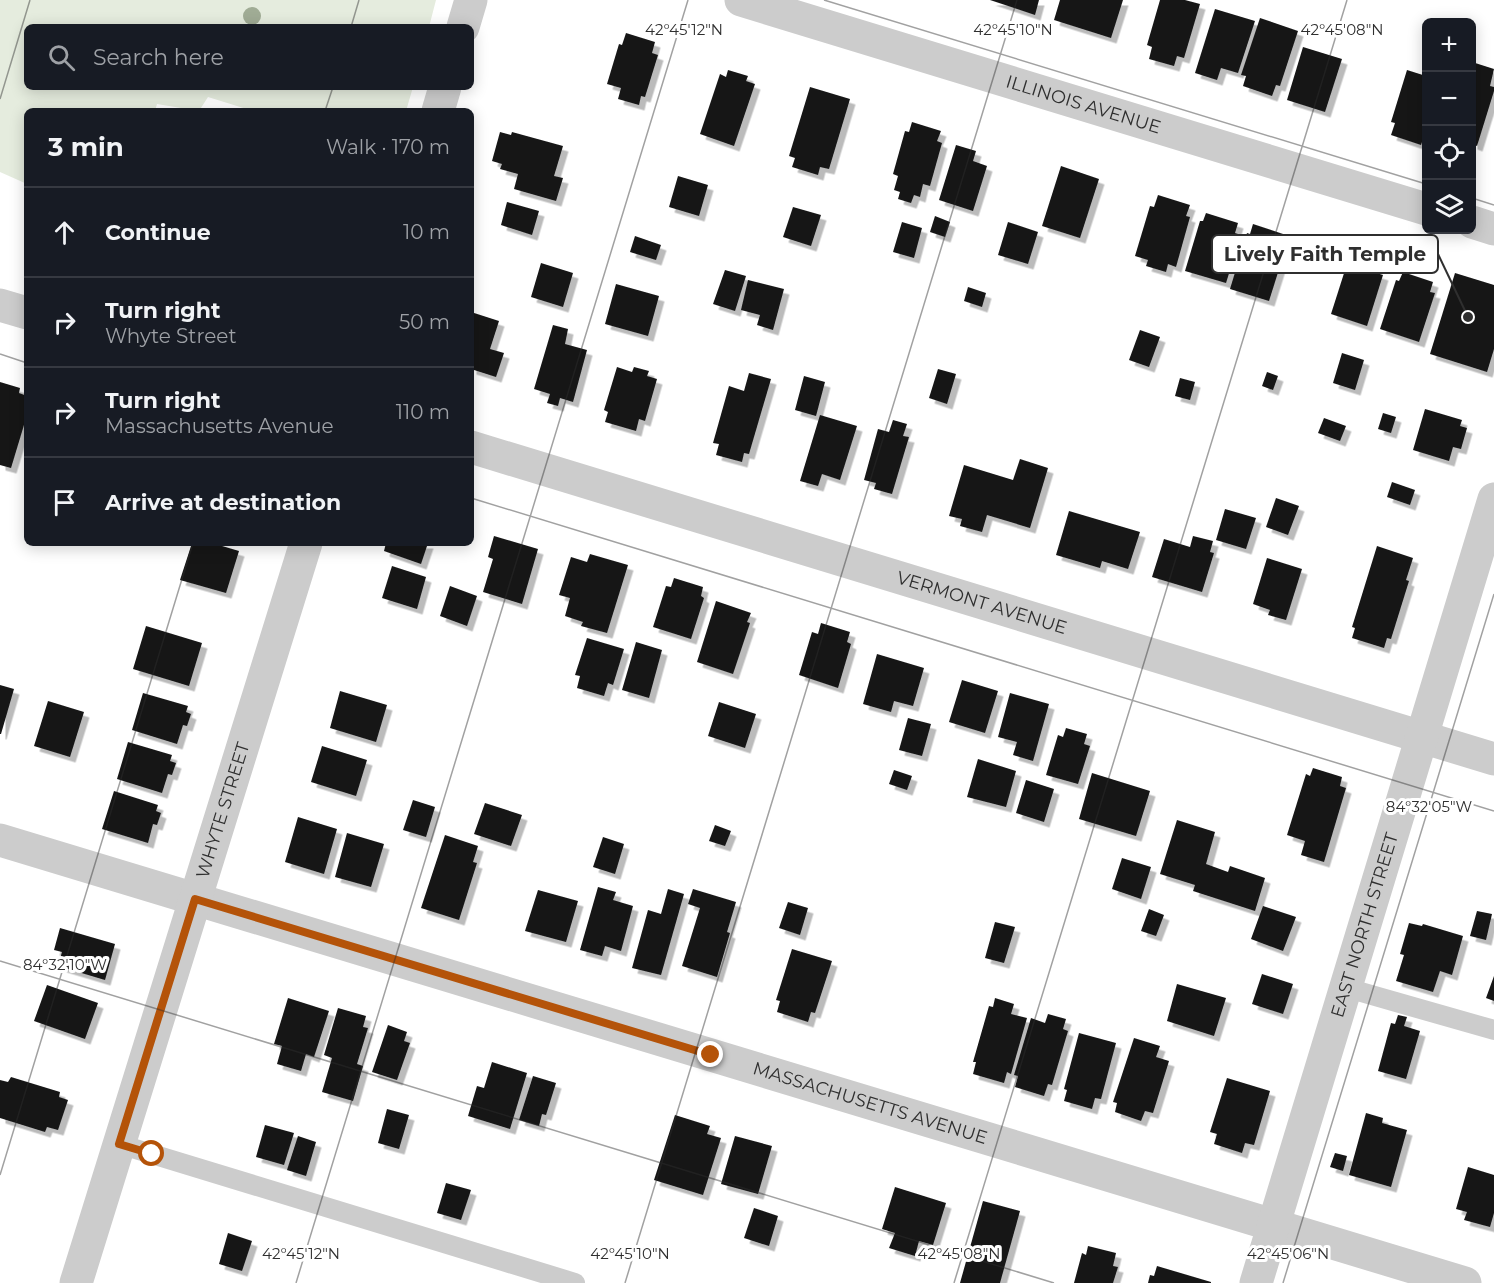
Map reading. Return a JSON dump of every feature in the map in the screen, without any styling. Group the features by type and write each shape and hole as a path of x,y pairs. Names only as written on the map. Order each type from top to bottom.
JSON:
{"street":[{"path":"464,24 471,0"},
{"name":"ILLINOIS AVENUE","path":"741,0 1422,208"},
{"path":"439,108 444,90"},
{"path":"1476,223 1494,229"},
{"path":"0,305 24,312"},
{"name":"VERMONT AVENUE","path":"474,448 1494,759"},
{"name":"EAST NORTH STREET","path":"1256,1283 1494,499"},
{"name":"WHYTE STREET","path":"76,1283 305,546"},
{"name":"MASSACHUSETTS AVENUE","path":"0,840 1465,1283"}],"lane":[{"path":"1347,987 1494,1030"},
{"path":"119,1144 575,1283"}],"shaded area":[{"path":"0,0 436,0 430,24 24,24 24,90 412,90 407,108 243,108 208,97 201,108 181,108 157,104 156,108 24,108 24,183 0,172"}],"building":[{"path":"990,0 1039,0 1035,15"},
{"path":"1060,0 1123,0 1111,38 1054,20"},
{"path":"1160,0 1185,0 1200,4 1184,58 1177,56 1174,66 1149,59 1152,47 1147,45"},
{"path":"1215,9 1255,21 1238,73 1221,68 1217,80 1195,73"},
{"path":"1260,18 1298,31 1280,86 1276,85 1272,96 1243,86 1246,76 1241,75"},
{"path":"626,33 655,42 652,53 658,55 645,97 641,96 639,105 618,99 621,88 607,84 619,44 622,45"},
{"path":"1303,47 1342,59 1325,112 1287,100"},
{"path":"1476,63 1494,69 1490,86 1494,87 1494,91 1477,146"},
{"path":"728,70 748,76 746,81 755,84 734,146 700,134 720,74 726,77"},
{"path":"1407,70 1422,75 1421,145 1391,135 1395,123 1391,122"},
{"path":"810,87 850,99 829,169 820,167 818,175 792,167 795,158 789,156"},
{"path":"912,122 941,131 937,141 942,143 930,186 923,184 920,197 914,195 911,203 898,199 900,192 894,190 898,176 893,174 905,131 909,132"},
{"path":"500,132 511,135 512,132 563,146 554,176 563,178 556,201 514,189 518,174 500,169 502,164 492,161"},
{"path":"956,145 976,151 973,161 987,166 973,211 939,200"},
{"path":"1061,166 1099,179 1080,238 1042,226"},
{"path":"678,176 708,185 699,216 669,207"},
{"path":"1158,195 1190,205 1186,216 1190,217 1176,267 1168,264 1166,272 1146,266 1148,260 1135,256 1150,206 1154,207"},
{"path":"507,202 539,211 532,235 501,225"},
{"path":"793,207 821,215 811,246 783,237"},
{"path":"1206,213 1238,223 1235,233 1241,235 1226,283 1185,271 1200,221 1203,221"},
{"path":"935,216 950,222 945,237 930,232"},
{"path":"902,222 922,228 914,258 893,252"},
{"path":"1008,222 1038,232 1028,264 998,255"},
{"path":"1253,224 1286,235 1283,243 1287,244 1269,301 1230,289 1247,233 1250,234"},
{"path":"635,236 661,245 656,260 630,252"},
{"path":"541,263 573,273 563,307 531,297"},
{"path":"1346,267 1360,271 1361,268 1383,275 1367,326 1331,314"},
{"path":"725,270 746,276 735,311 713,304"},
{"path":"1403,272 1433,282 1430,292 1435,293 1419,342 1380,329 1396,280 1399,281"},
{"path":"1455,273 1494,285 1494,349 1487,372 1430,354"},
{"path":"748,280 784,289 773,330 757,325 760,315 741,310"},
{"path":"616,284 659,296 648,336 605,324"},
{"path":"968,287 986,293 982,307 964,301"},
{"path":"474,313 499,321 490,349 504,353 496,377 474,370"},
{"path":"553,325 568,329 565,344 587,350 573,402 560,398 558,406 547,403 550,394 534,389"},
{"path":"1140,330 1160,337 1149,367 1129,360"},
{"path":"1342,353 1364,360 1355,390 1333,383"},
{"path":"617,367 632,372 634,367 649,371 647,376 657,379 645,421 639,419 636,431 605,422 608,412 604,410"},
{"path":"938,369 956,374 947,404 929,398"},
{"path":"1267,372 1278,376 1273,390 1262,386"},
{"path":"749,373 771,379 749,454 744,453 742,462 716,455 719,444 713,443 729,386 744,391"},
{"path":"804,376 825,382 816,416 795,410"},
{"path":"1180,378 1195,382 1190,400 1175,396"},
{"path":"0,382 20,388 19,393 24,395 24,425 11,468 0,465"},
{"path":"1425,409 1462,420 1460,426 1467,428 1461,449 1453,447 1449,461 1413,450"},
{"path":"1383,413 1396,417 1391,433 1378,429"},
{"path":"820,415 857,426 840,480 822,474 818,486 800,481"},
{"path":"1324,418 1346,426 1340,441 1318,433"},
{"path":"893,420 907,424 903,436 909,437 892,494 874,489 876,483 864,480 878,429 889,432"},
{"path":"1020,459 1048,468 1030,528 987,515 982,532 960,526 962,519 949,516 964,465 1013,480"},
{"path":"1392,482 1415,490 1410,505 1387,497"},
{"path":"1276,498 1299,506 1288,535 1266,527"},
{"path":"1225,509 1256,518 1246,549 1216,540"},
{"path":"1069,511 1140,532 1128,569 1102,561 1100,568 1056,555"},
{"path":"494,536 538,549 522,604 483,592 493,559 488,557"},
{"path":"1193,536 1213,541 1210,552 1214,553 1202,592 1152,577 1164,539 1190,547"},
{"path":"191,546 222,546 239,551 226,593 180,580"},
{"path":"385,546 427,546 421,564 384,551"},
{"path":"1377,546 1413,558 1406,580 1409,581 1391,639 1387,638 1384,648 1352,638 1355,628 1352,627"},
{"path":"590,554 628,565 607,633 581,626 583,622 565,616 570,598 559,595 571,557 587,562"},
{"path":"1267,558 1302,569 1286,620 1268,615 1270,610 1253,604"},
{"path":"392,566 426,577 417,609 382,598"},
{"path":"674,578 703,587 701,596 704,598 691,639 653,627 666,586 671,587"},
{"path":"450,586 477,596 467,626 440,616"},
{"path":"716,601 751,613 747,622 750,623 733,674 697,662"},
{"path":"821,623 850,632 847,642 851,644 838,688 799,675 812,632 818,634"},
{"path":"146,626 202,643 189,686 133,669"},
{"path":"587,638 624,649 613,685 608,683 604,696 577,688 580,676 575,675"},
{"path":"636,642 662,650 649,698 622,690"},
{"path":"877,654 924,668 913,706 894,701 891,712 863,704"},
{"path":"962,680 998,691 985,733 949,722"},
{"path":"0,685 14,689 1,734 0,734"},
{"path":"340,691 387,705 376,742 330,728"},
{"path":"143,693 188,706 186,712 191,714 187,726 183,725 177,744 132,730"},
{"path":"1010,693 1049,704 1033,761 1013,755 1017,742 998,737"},
{"path":"48,701 84,712 70,757 34,746"},
{"path":"719,702 756,714 745,748 708,736"},
{"path":"908,718 931,724 922,756 899,750"},
{"path":"1066,728 1087,734 1084,744 1090,746 1078,784 1046,775 1058,735 1063,737"},
{"path":"128,742 172,755 170,761 176,763 172,775 168,774 162,793 117,779"},
{"path":"322,746 367,760 356,796 311,782"},
{"path":"978,759 1016,771 1006,807 967,797"},
{"path":"1313,768 1342,777 1340,786 1346,788 1324,862 1301,855 1305,841 1287,835 1306,774 1310,776"},
{"path":"894,770 912,776 907,790 889,784"},
{"path":"1092,773 1150,791 1136,836 1079,819"},
{"path":"1026,780 1054,789 1044,822 1016,813"},
{"path":"114,791 158,805 156,811 161,813 157,825 153,824 148,843 102,829"},
{"path":"413,800 435,807 426,837 403,830"},
{"path":"485,803 522,815 511,846 474,834"},
{"path":"298,817 337,829 324,874 285,862"},
{"path":"1177,820 1215,832 1206,864 1228,872 1230,866 1265,878 1255,911 1193,891 1195,885 1160,874"},
{"path":"715,825 731,831 725,846 709,841"},
{"path":"347,833 384,844 371,887 335,877"},
{"path":"445,835 478,846 473,862 477,863 459,920 421,908"},
{"path":"603,837 624,844 615,874 593,867"},
{"path":"1122,858 1151,867 1141,899 1112,889"},
{"path":"598,887 616,892 613,900 633,906 621,951 605,946 602,956 580,950"},
{"path":"668,889 684,894 661,975 632,968 648,910 661,914"},
{"path":"693,889 736,902 717,977 682,966 700,908 688,904"},
{"path":"538,890 578,901 566,942 525,931"},
{"path":"788,902 808,908 800,935 779,928"},
{"path":"1263,906 1296,917 1283,951 1251,939"},
{"path":"1149,909 1164,915 1156,936 1141,931"},
{"path":"1477,911 1492,914 1486,940 1470,936"},
{"path":"995,922 1015,927 1004,963 985,958"},
{"path":"1409,923 1422,926 1423,924 1463,936 1452,975 1440,971 1433,992 1396,981 1404,955 1400,954"},
{"path":"60,928 115,944 105,980 58,966 62,952 54,950"},
{"path":"792,949 832,961 815,1013 811,1012 808,1022 777,1012 780,1001 776,1000"},
{"path":"1262,974 1293,984 1283,1014 1252,1004"},
{"path":"1494,976 1494,1001 1486,998"},
{"path":"1177,984 1226,998 1214,1036 1167,1021"},
{"path":"47,985 98,1003 85,1039 34,1021"},
{"path":"288,998 329,1011 314,1057 306,1054 301,1071 277,1064 282,1046 274,1044"},
{"path":"995,998 1014,1004 1011,1014 1027,1018 1011,1074 1007,1072 1004,1083 973,1074 976,1062 973,1062 989,1006 993,1007"},
{"path":"338,1008 366,1016 363,1027 368,1028 357,1064 363,1066 353,1101 322,1092 332,1058 324,1055"},
{"path":"1048,1014 1066,1019 1063,1029 1068,1031 1052,1085 1048,1084 1044,1096 1015,1087 1018,1076 1014,1075 1031,1018 1045,1023"},
{"path":"1398,1015 1407,1017 1404,1026 1420,1031 1406,1079 1378,1071 1391,1023 1395,1024"},
{"path":"388,1025 407,1032 404,1041 410,1043 397,1080 372,1072"},
{"path":"1079,1033 1116,1043 1101,1099 1095,1098 1092,1109 1064,1101 1067,1090 1064,1089"},
{"path":"1134,1038 1160,1046 1156,1057 1169,1061 1153,1113 1145,1111 1141,1121 1115,1112 1117,1103 1113,1102"},
{"path":"492,1062 527,1073 510,1129 468,1116 477,1086 484,1088"},
{"path":"533,1076 556,1083 546,1115 542,1114 539,1126 519,1120"},
{"path":"11,1077 60,1092 59,1097 68,1100 58,1130 47,1127 45,1132 0,1118 0,1080 8,1082"},
{"path":"1227,1078 1270,1091 1254,1145 1245,1143 1242,1153 1214,1144 1217,1134 1210,1132"},
{"path":"387,1109 409,1115 399,1149 378,1143"},
{"path":"1366,1113 1383,1118 1382,1123 1407,1130 1391,1187 1349,1175"},
{"path":"675,1115 710,1126 707,1134 721,1138 703,1195 654,1180"},
{"path":"265,1125 294,1133 284,1165 256,1157"},
{"path":"298,1136 316,1142 306,1176 287,1170"},
{"path":"735,1136 772,1146 758,1194 721,1184"},
{"path":"1335,1153 1347,1156 1343,1171 1330,1167"},
{"path":"1468,1167 1494,1175 1494,1213 1490,1227 1464,1220 1467,1212 1456,1209"},
{"path":"446,1183 471,1190 461,1220 437,1213"},
{"path":"895,1187 946,1203 933,1245 919,1241 915,1256 889,1248 895,1233 882,1229"},
{"path":"983,1201 1020,1211 1000,1283 960,1283"},
{"path":"754,1208 778,1216 769,1246 744,1238"},
{"path":"228,1233 252,1241 242,1271 219,1264"},
{"path":"1088,1246 1116,1253 1113,1266 1118,1267 1113,1283 1074,1283 1082,1253 1086,1255"},
{"path":"1157,1266 1211,1283 1148,1283 1150,1275 1154,1276"}],"place":[{"name":"Lively Faith Temple","path":"1468,317"}],"route":[{"path":"152,1154 119,1144 195,899 711,1055"}]}
